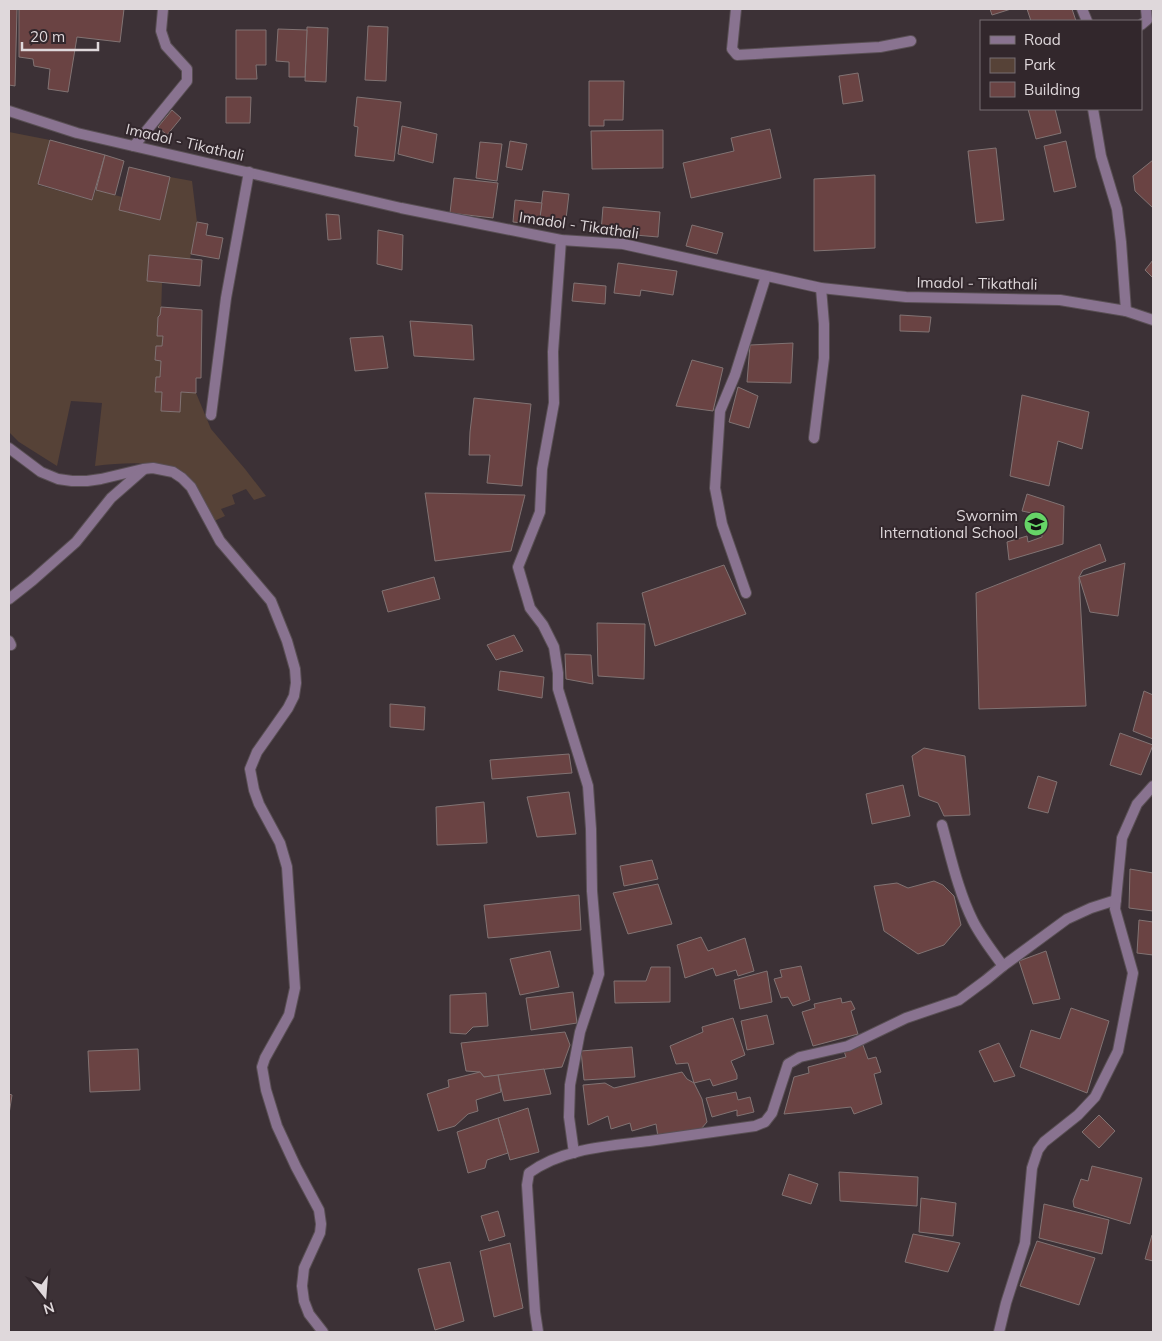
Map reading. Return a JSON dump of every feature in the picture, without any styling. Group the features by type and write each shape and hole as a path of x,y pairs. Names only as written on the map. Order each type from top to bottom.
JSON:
{"street":[{"path":"134,146 187,81 187,69 166,46 161,32 162,9"},
{"path":"736,9 732,49 737,55 880,47 911,41"},
{"path":"1146,9 1147,22"},
{"path":"1094,110 1101,156 1117,209 1126,311"},
{"name":"Imadol - Tikathali","path":"9,111 77,132 401,208 561,240 623,244 821,288 906,297 1060,300 1126,311 1153,320"},
{"path":"211,415 226,298 248,172"},
{"path":"561,240 553,352 554,404 542,469 540,512 518,567 530,608 543,625 554,647 558,688 588,786 592,891 599,974 580,1032 570,1085 569,1117 574,1153"},
{"path":"746,593 722,524 715,488 720,410 735,375 766,276"},
{"path":"814,438 824,358 821,288"},
{"path":"9,448 41,472 58,479 87,481 153,468 173,472 182,478 191,487 220,541 271,601 287,641 295,669 296,683 294,696 288,708 256,752 250,769 259,804 280,843 287,867 295,988 290,1015 265,1058 262,1067 266,1090 277,1126 319,1210 320,1233 304,1268 302,1286 304,1301 309,1314 324,1332"},
{"path":"9,599 76,542 111,498 143,469"},
{"path":"1000,1332 1006,1303 1025,1243 1032,1168 1038,1150 1044,1142 1078,1115 1095,1098 1118,1051 1133,974 1115,909 1122,838 1137,804 1153,786"},
{"path":"942,825 956,878 973,921 1004,966"},
{"path":"538,1332 534,1312 528,1185 529,1173 538,1166 557,1158 592,1149 755,1126 765,1122 772,1113 788,1064 800,1057 848,1046 906,1018 959,1000 1067,919 1091,908 1116,900"}],"green space":[{"path":"9,132 50,140 38,185 92,200 96,190 122,197 119,210 160,220 170,177 192,181 197,222 190,259 149,255 147,281 162,283 161,315 158,317 157,336 163,336 162,346 156,346 155,360 161,361 160,377 156,377 155,392 162,392 161,411 179,412 181,392 196,393 211,429 266,496 254,500 246,489 232,495 235,504 221,509 225,516 212,522 169,466 132,463 95,466 102,403 71,401 57,466 19,442 9,432"}],"building":[{"path":"9,9 17,9 15,86 9,85"},
{"path":"19,9 124,9 120,42 77,37 68,92 48,89 50,69 34,66 33,59 19,57"},
{"path":"990,9 1011,9 992,15"},
{"path":"1027,9 1072,9 1076,20 1031,20"},
{"path":"368,26 388,27 386,81 365,80"},
{"path":"307,27 328,28 326,82 305,81"},
{"path":"278,29 307,30 305,77 289,77 289,62 276,61"},
{"path":"236,30 266,30 266,65 256,65 257,79 236,79"},
{"path":"858,73 863,101 843,104 839,76"},
{"path":"589,81 624,81 623,120 604,120 604,126 589,126"},
{"path":"226,97 251,97 250,123 226,123"},
{"path":"357,97 401,102 394,161 355,156 358,127 354,126"},
{"path":"172,110 181,118 167,135 158,127"},
{"path":"1028,110 1055,110 1061,133 1036,139"},
{"path":"402,126 437,134 433,163 398,154"},
{"path":"770,129 781,178 691,198 683,163 734,151 731,138"},
{"path":"663,130 663,168 592,169 591,131"},
{"path":"50,140 105,155 92,200 38,184"},
{"path":"510,141 527,144 522,170 506,167"},
{"path":"1066,141 1076,187 1054,192 1044,146"},
{"path":"480,142 502,144 497,181 476,178"},
{"path":"996,148 1004,220 976,223 968,151"},
{"path":"105,155 124,161 115,195 96,190"},
{"path":"1153,160 1153,208 1135,191 1133,176"},
{"path":"129,167 170,177 160,220 119,210"},
{"path":"875,175 875,248 814,251 814,179"},
{"path":"454,178 498,183 493,218 450,213"},
{"path":"543,191 569,194 565,227 539,225"},
{"path":"515,200 542,203 539,225 513,222"},
{"path":"603,207 660,212 658,237 601,232"},
{"path":"326,214 339,215 341,239 328,240"},
{"path":"197,222 208,224 206,235 223,238 219,259 191,254"},
{"path":"692,225 723,233 717,254 686,246"},
{"path":"378,230 403,235 402,270 377,264"},
{"path":"149,255 202,260 200,286 147,281"},
{"path":"1153,260 1153,278 1145,270"},
{"path":"618,263 677,271 673,295 641,290 640,296 614,293"},
{"path":"574,283 606,286 605,304 572,301"},
{"path":"161,307 202,310 201,378 196,378 196,393 181,392 180,412 161,411 162,392 155,392 156,377 160,377 161,361 155,360 156,346 162,346 163,336 157,336 158,317"},
{"path":"900,315 931,317 929,332 900,331"},
{"path":"410,321 472,325 474,360 414,356"},
{"path":"383,336 388,368 355,371 350,338"},
{"path":"793,343 791,383 747,382 750,345"},
{"path":"692,360 723,368 713,411 676,406"},
{"path":"738,387 758,396 749,428 729,422"},
{"path":"1022,395 1089,412 1082,449 1058,441 1049,486 1010,476"},
{"path":"474,398 531,404 522,486 487,483 490,455 469,455"},
{"path":"425,493 525,495 511,551 435,561"},
{"path":"1027,494 1064,506 1063,544 1009,560 1007,542 1027,536 1028,542 1042,537 1041,515 1022,511"},
{"path":"1100,544 1106,561 1083,570 1079,577 1086,706 979,709 976,593"},
{"path":"1125,563 1118,616 1090,612 1079,577"},
{"path":"724,565 746,614 655,646 642,593"},
{"path":"434,577 440,599 388,612 382,591"},
{"path":"597,623 645,624 644,679 598,676"},
{"path":"514,635 523,651 496,660 487,645"},
{"path":"565,654 591,655 593,684 566,679"},
{"path":"500,671 544,677 542,698 498,690"},
{"path":"1144,691 1153,695 1153,739 1133,731"},
{"path":"390,704 425,707 424,730 390,727"},
{"path":"1120,733 1153,745 1141,775 1110,765"},
{"path":"924,748 965,756 970,815 944,816 938,803 919,796 912,756"},
{"path":"569,754 572,773 492,779 490,760"},
{"path":"1038,776 1057,782 1048,813 1028,808"},
{"path":"903,785 910,816 872,824 866,794"},
{"path":"569,792 576,834 537,837 527,797"},
{"path":"484,802 487,843 437,845 436,807"},
{"path":"652,860 658,879 624,886 620,866"},
{"path":"1130,869 1153,873 1153,911 1129,908"},
{"path":"934,881 943,885 954,896 961,925 944,945 918,954 884,931 874,886 897,883 908,888"},
{"path":"658,884 672,924 628,934 613,893"},
{"path":"579,895 581,930 488,938 484,905"},
{"path":"1139,920 1153,922 1153,955 1137,953"},
{"path":"701,937 708,951 745,938 754,971 738,976 736,970 716,976 713,968 685,978 677,945"},
{"path":"550,951 559,987 520,995 510,959"},
{"path":"1046,951 1060,999 1033,1004 1019,961"},
{"path":"801,966 810,1000 793,1006 788,997 781,998 774,979 782,977 780,970"},
{"path":"651,967 670,967 670,1002 615,1003 614,981 646,981"},
{"path":"767,971 772,1002 740,1009 734,980"},
{"path":"573,992 577,1023 531,1030 526,998"},
{"path":"486,993 488,1026 473,1027 466,1034 450,1033 450,995"},
{"path":"841,998 842,1003 851,1001 855,1009 851,1011 858,1034 813,1046 802,1012 815,1008 814,1004"},
{"path":"1071,1008 1109,1021 1087,1093 1020,1067 1031,1030 1060,1039"},
{"path":"767,1015 774,1044 747,1050 741,1021"},
{"path":"733,1018 745,1055 731,1061 737,1079 713,1086 710,1079 694,1083 688,1063 676,1064 670,1046 703,1032 702,1027"},
{"path":"565,1032 570,1045 562,1067 484,1077 480,1072 466,1071 461,1043"},
{"path":"999,1043 1015,1076 994,1082 979,1051"},
{"path":"863,1045 868,1059 876,1057 881,1072 874,1074 882,1104 854,1114 851,1107 784,1114 794,1077 809,1073 808,1067 846,1057 844,1051"},
{"path":"632,1047 635,1077 584,1080 581,1051"},
{"path":"138,1049 140,1090 90,1092 88,1051"},
{"path":"544,1069 551,1094 504,1101 498,1075"},
{"path":"480,1072 484,1077 498,1075 501,1092 476,1100 478,1111 468,1114 455,1126 438,1131 427,1094 449,1087 448,1080"},
{"path":"682,1072 687,1079 694,1083 702,1099 707,1122 701,1129 658,1137 656,1124 632,1131 630,1123 611,1129 608,1116 588,1125 583,1085 605,1083 614,1088"},
{"path":"736,1092 738,1100 750,1097 754,1112 737,1116 737,1110 712,1117 706,1098"},
{"path":"9,1094 12,1095 9,1114"},
{"path":"528,1108 539,1152 510,1160 498,1118"},
{"path":"1099,1115 1115,1131 1099,1148 1082,1132"},
{"path":"498,1118 508,1153 487,1160 485,1168 468,1173 457,1132"},
{"path":"1092,1166 1142,1178 1130,1224 1074,1207 1073,1201 1081,1179 1088,1181"},
{"path":"839,1172 918,1177 917,1206 840,1201"},
{"path":"789,1174 818,1184 811,1204 782,1195"},
{"path":"921,1198 956,1203 953,1236 919,1232"},
{"path":"1044,1204 1109,1220 1102,1254 1039,1238"},
{"path":"498,1211 505,1236 489,1241 481,1216"},
{"path":"913,1234 960,1243 948,1272 905,1262"},
{"path":"1153,1235 1153,1261 1145,1259"},
{"path":"1037,1241 1095,1258 1079,1305 1020,1286"},
{"path":"510,1243 523,1308 494,1317 480,1251"},
{"path":"450,1262 464,1321 435,1330 418,1269"}],"place":[{"name":"Swornim International School","path":"1036,524"}]}
